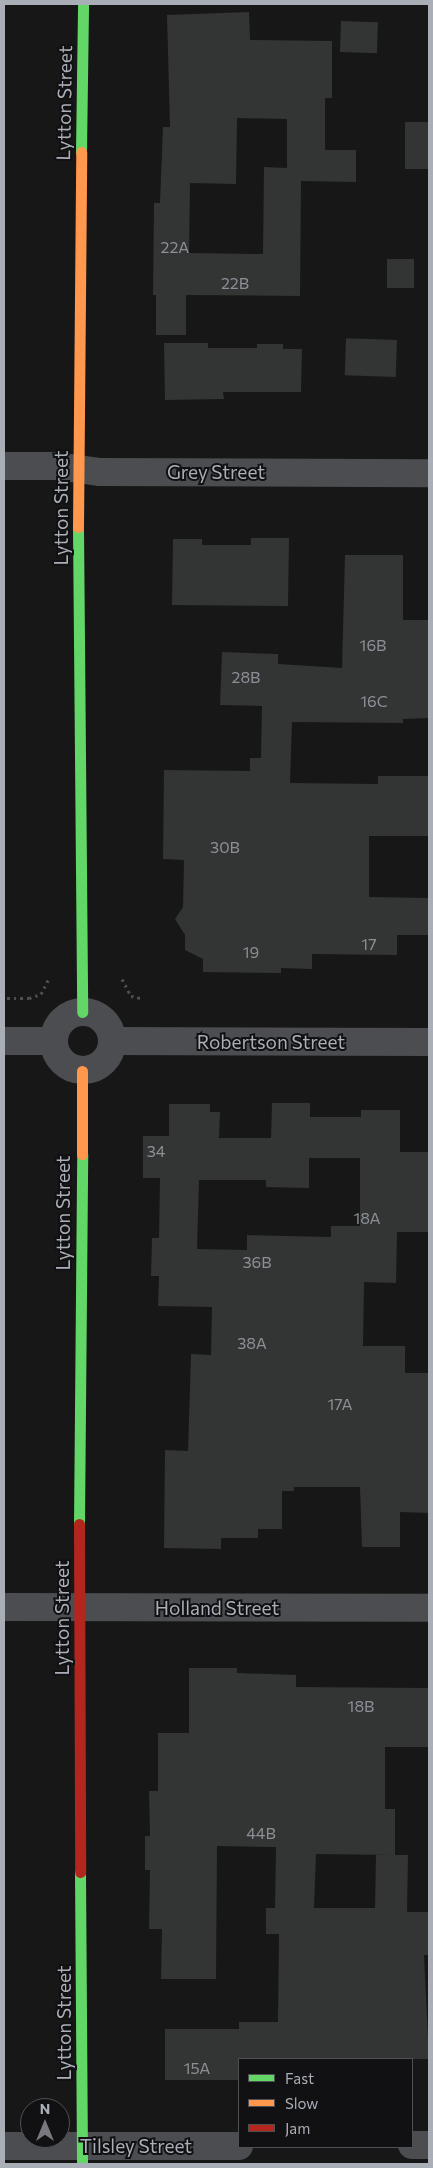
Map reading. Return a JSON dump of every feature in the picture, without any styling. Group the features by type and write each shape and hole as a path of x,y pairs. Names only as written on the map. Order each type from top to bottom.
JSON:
{"street":[{"name":"Lytton Street","path":"82,1012 78,469 83,4"},
{"name":"Grey Street","path":"4,466 78,469 99,472 429,473"},
{"path":"82,1012 91,1013 107,1024 112,1041 107,1059 92,1070 82,1071 65,1065 58,1058 53,1041 54,1032 65,1017 82,1012"},
{"path":"4,1041 53,1041"},
{"name":"Robertson Street","path":"112,1041 429,1042"},
{"name":"Lytton Street","path":"82,1071 79,1607 82,2155"},
{"name":"Holland Street","path":"4,1607 429,1608"},
{"name":"Tilsley Street","path":"4,2146 82,2155 238,2146"},
{"path":"413,2146 429,2146"}],"path":[{"path":"122,979 131,996 141,998"},
{"path":"7,998 29,998 41,994 48,980"}],"building":[{"path":"249,12 250,40 332,41 332,98 325,98 325,150 356,150 356,182 301,181 300,296 186,295 186,335 156,335 156,295 153,295 154,203 160,203 163,127 170,127 167,15","holes":["237,118 287,119 287,168 264,167 263,254 189,253 190,183 236,184"]},
{"path":"341,21 378,22 377,53 340,52"},
{"path":"405,122 429,122 429,169 405,169"},
{"path":"387,259 414,259 414,288 387,288"},
{"path":"346,338 397,340 396,377 345,375"},
{"path":"164,343 208,343 208,348 257,348 257,344 283,344 283,349 302,349 301,392 223,392 224,399 165,400"},
{"path":"251,538 289,538 288,606 172,605 173,539 202,539 202,545 251,545"},
{"path":"345,555 403,555 403,620 429,620 429,718 403,719 403,723 292,722 290,783 378,784 378,776 429,776 429,836 369,836 369,897 429,898 429,935 397,935 397,955 312,954 312,969 281,968 281,973 203,972 203,959 185,950 185,935 175,919 183,907 184,860 163,859 164,770 250,771 250,758 261,758 262,706 220,705 222,652 278,654 278,664 342,668"},
{"path":"272,1103 310,1103 310,1117 361,1117 361,1110 400,1110 400,1152 429,1152 429,1232 397,1232 396,1283 364,1282 363,1346 405,1346 405,1373 429,1373 429,1513 400,1512 400,1547 362,1547 360,1487 294,1487 294,1491 282,1491 282,1529 258,1529 258,1538 221,1538 221,1549 164,1548 165,1450 188,1451 191,1354 211,1355 212,1307 158,1306 159,1276 151,1276 152,1238 159,1238 160,1178 143,1178 143,1136 169,1136 169,1104 210,1104 210,1112 220,1112 219,1138 271,1138","holes":["309,1158 360,1158 360,1226 331,1226 331,1237 247,1235 247,1250 197,1249 199,1180 266,1180 266,1187 309,1188"]},
{"path":"189,1668 237,1668 237,1673 296,1675 296,1687 429,1688 429,1747 385,1747 385,1809 395,1809 395,1855 408,1855 407,1912 429,1912 429,1955 424,1955 429,2059 238,2058 238,2080 165,2080 165,2029 239,2029 239,2022 278,2022 279,1934 266,1934 266,1908 275,1908 276,1847 217,1846 216,1979 161,1979 162,1929 149,1929 150,1870 145,1870 145,1836 150,1836 149,1791 158,1791 158,1733 189,1733","holes":["316,1854 395,1855 376,1855 375,1908 314,1908"]}],"traffic: fast":[{"path":"81,152 83,4"},
{"path":"78,527 82,1012"},
{"path":"79,1524 82,1154"},
{"path":"80,1872 82,2164"}],"traffic: slow":[{"path":"78,527 81,152"},
{"path":"82,1071 82,1154"}],"traffic: jam":[{"path":"79,1524 80,1872"}]}
